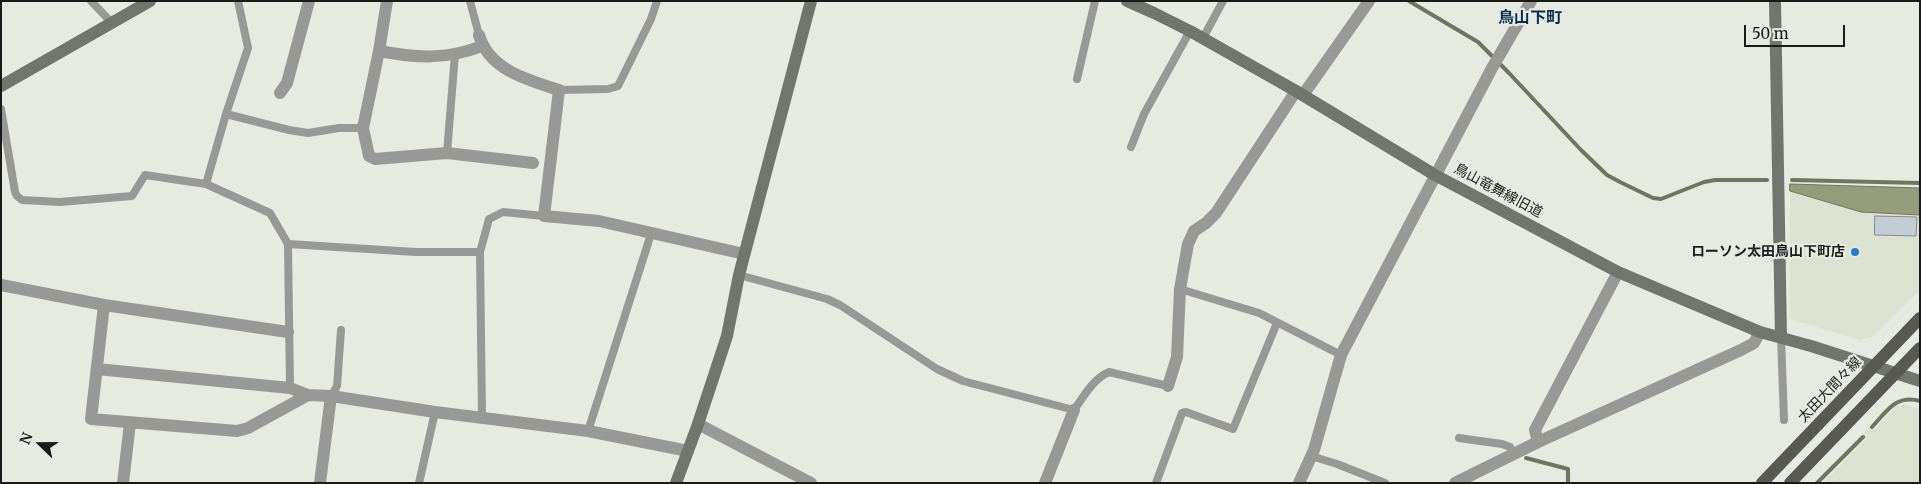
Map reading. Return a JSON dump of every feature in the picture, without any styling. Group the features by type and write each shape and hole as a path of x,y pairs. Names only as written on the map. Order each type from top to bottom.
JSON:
{"main road":[{"name":"太田大間々線","path":"1762,483 1920,318"},
{"path":"1790,483 1920,348"}],"street":[{"path":"1,86 150,1"},
{"path":"280,93 287,82 309,1"},
{"path":"387,1 363,128 368,156 375,159 447,153 533,163"},
{"path":"676,483 727,336 744,254 811,1"},
{"name":"鳥山竜舞線旧道","path":"1128,1 1190,31 1299,93 1436,175 1618,272 1760,332 1920,381"},
{"path":"1168,386 1177,357 1180,289 1188,244 1194,231 1206,223 1216,212 1299,93 1369,1"},
{"path":"1299,483 1311,456 1341,355 1492,68 1531,1"},
{"path":"1775,1 1781,337"},
{"path":"379,51 414,58 455,54 480,41 487,53 518,77 559,90 544,216 599,221 744,254"},
{"path":"1538,442 1536,430 1618,272"},
{"path":"1,285 104,305 288,332"},
{"path":"104,305 91,419 130,424 237,431 248,428 308,395"},
{"path":"1454,483 1538,442 1742,350 1754,343 1760,332"},
{"path":"97,369 290,388 308,395 331,396 435,412 588,431 688,451"},
{"path":"320,483 331,396"},
{"path":"1045,483 1074,410"},
{"path":"123,483 130,424"},
{"path":"698,424 811,483"}],"lane":[{"path":"91,1 112,23"},
{"path":"206,184 226,114 248,48 238,1"},
{"path":"470,1 480,41"},
{"path":"559,90 608,89 618,86 651,19 657,1"},
{"path":"1077,79 1095,1"},
{"path":"1202,38 1223,1"},
{"path":"1131,147 1144,114 1190,31"},
{"path":"447,153 455,54"},
{"path":"1,109 15,192 22,200 60,202 132,196 145,174 206,184 234,198 270,212 288,244 290,388"},
{"path":"226,114 308,133 339,128 363,128"},
{"path":"533,163 551,165"},
{"path":"482,417 480,252 489,219 503,212 544,216"},
{"path":"588,431 651,234"},
{"path":"288,244 416,252 480,252"},
{"path":"739,276 827,299 840,305 937,370 964,382 1074,410 1094,382 1109,372 1168,386"},
{"path":"1180,289 1259,313 1341,355"},
{"path":"1156,483 1182,413 1186,412 1233,429 1277,323"},
{"path":"331,396 337,386 341,330"},
{"path":"1781,337 1784,420"},
{"path":"419,483 435,412"},
{"path":"1459,438 1502,444 1510,447 1514,454"},
{"path":"1311,456 1385,483"}],"shaded area":[{"path":"1790,184 1920,188 1920,215 1861,212 1790,191"},
{"name":"ローソン太田鳥山下町店","path":"1790,191 1861,212 1920,215 1920,290 1874,336 1860,340 1790,319"},
{"path":"1905,404 1920,409 1920,483 1823,483 1866,439 1862,435 1870,426 1874,430 1897,406"}],"building":[{"path":"1875,216 1917,217 1916,236 1875,235"}],"waterway":[{"path":"1409,1 1478,42 1581,150 1607,175 1620,182 1653,198 1661,199 1704,182 1715,180 1767,180"},
{"path":"1792,180 1920,183"},
{"path":"1872,427 1887,410 1898,402 1912,399 1920,401"},
{"path":"1817,483 1863,437"},
{"path":"1526,458 1568,469 1568,483"}],"place":[{"name":"ローソン太田鳥山下町店","path":"1855,252"}],"district":[{"name":"鳥山下町","path":"1530,18"}]}
